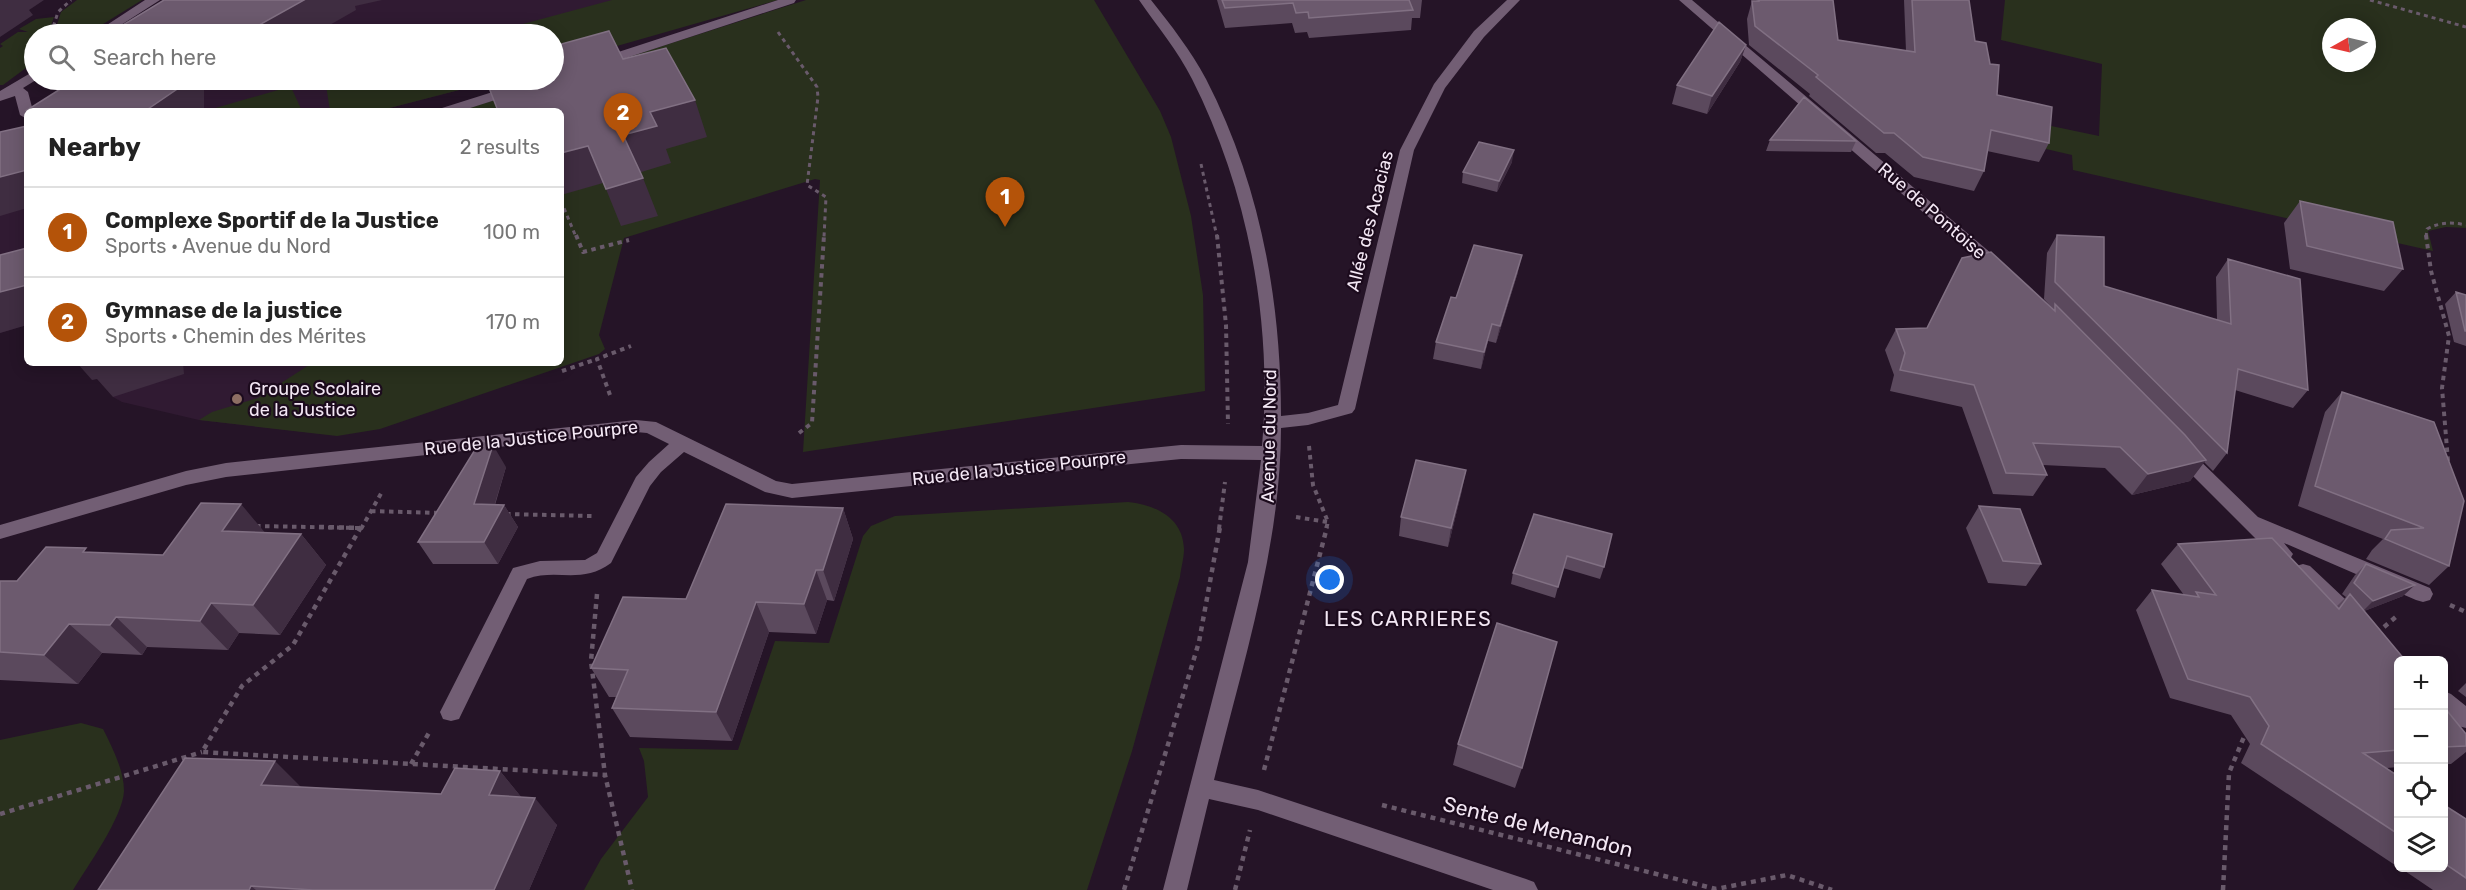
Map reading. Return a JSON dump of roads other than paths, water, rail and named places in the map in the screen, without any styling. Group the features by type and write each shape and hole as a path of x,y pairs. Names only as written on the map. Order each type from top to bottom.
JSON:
{"street":[{"path":"115,24 154,0"},
{"path":"564,74 790,0"},
{"name":"Avenue du Nord","path":"1145,0 1174,39 1198,78 1219,122 1252,222 1269,331 1272,453 1267,512 1258,562 1203,788 1175,890"},
{"name":"Allée des Acacias","path":"1272,423 1308,419 1346,409 1407,150 1439,87 1479,34 1514,0"},
{"name":"Rue de Pontoise","path":"1685,0 2013,281"},
{"path":"4,94 24,81"},
{"path":"456,108 512,90"},
{"path":"4,94 21,92 25,108"},
{"name":"Rue de la Justice Pourpre","path":"0,532 186,478 226,470 636,426 650,427 772,487 792,491 1180,452 1272,453"},
{"path":"451,712 520,574 528,569 578,568 599,564 643,482 655,467 682,442"},
{"path":"2171,442 2246,519 2364,630"},
{"path":"2246,519 2423,594"},
{"path":"2448,703 2466,719"},
{"path":"1203,788 1258,800 1526,890"}],"place":[{"name":"Gymnase de la justice","path":"623,143"},
{"name":"Complexe Sportif de la Justice","path":"1005,227"},
{"name":"Groupe Scolaire de la Justice","path":"237,399"}],"district":[{"name":"LES CARRIERES","path":"1408,619"}]}
